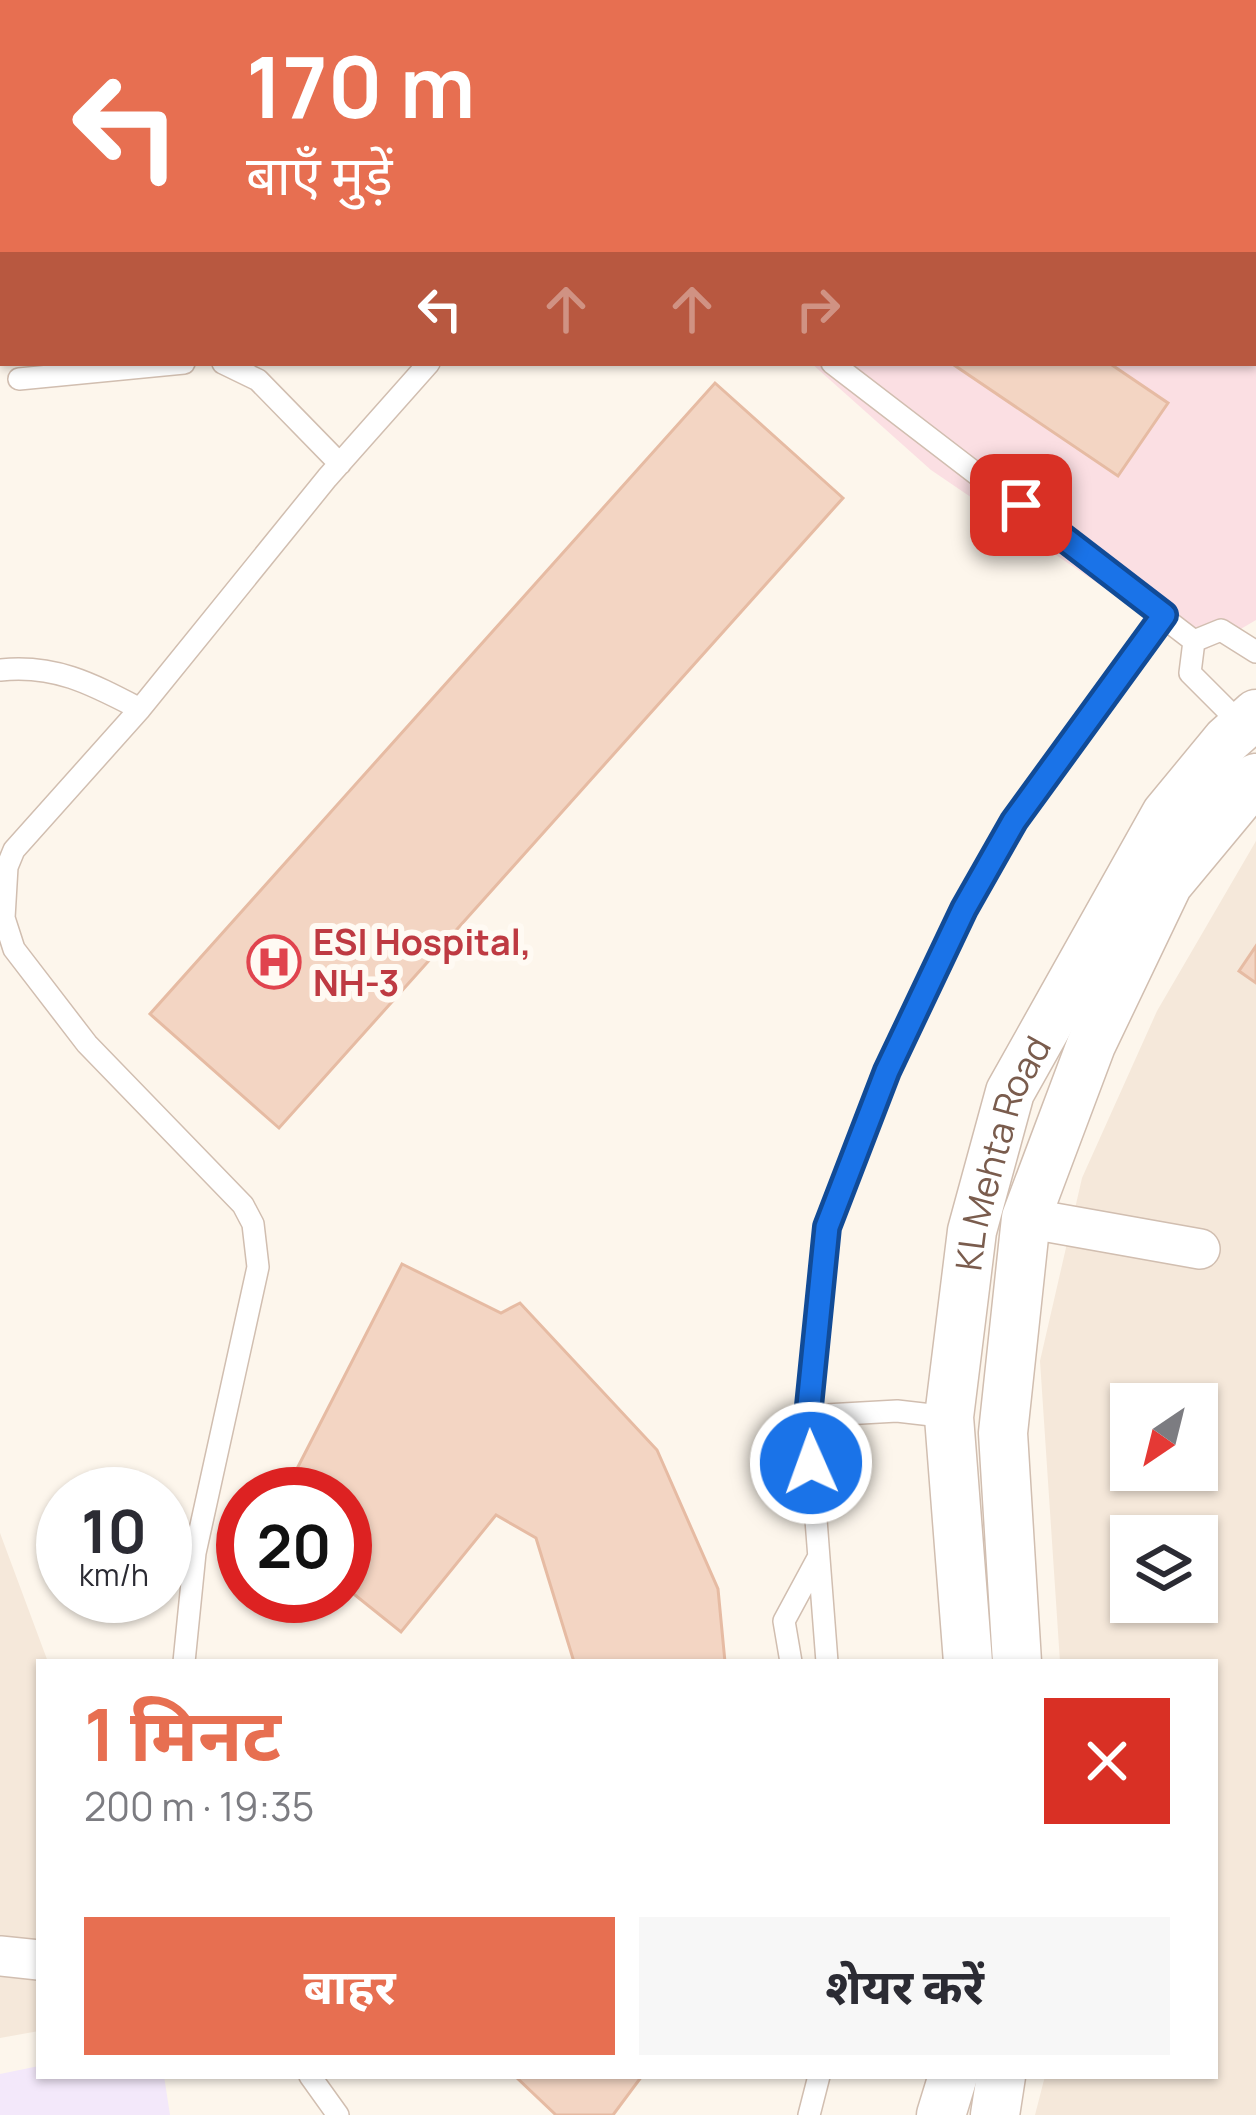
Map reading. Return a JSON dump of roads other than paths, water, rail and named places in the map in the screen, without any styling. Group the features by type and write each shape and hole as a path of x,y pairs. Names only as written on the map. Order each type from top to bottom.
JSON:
{"street":[{"name":"KL Mehta Road","path":"968,1659 950,1417 972,1231 1010,1092 1166,814 1249,720"},
{"name":"KL Mehta Road","path":"1017,1659 1003,1433 1027,1218 1091,1045 1168,884 1256,778"},
{"path":"1027,1218 1200,1249"},
{"path":"0,1956 36,1960"},
{"path":"940,2115 952,2079"},
{"path":"994,2115 1000,2079"}],"lane":[{"path":"19,379 153,366"},
{"path":"229,366 258,380 340,464"},
{"path":"184,1659 195,1553 258,1267 253,1224 223,1181 87,1044 7,945 7,850 140,709 426,366"},
{"path":"836,366 1194,641"},
{"path":"827,1659 808,1416 827,1227 887,1071 964,909 1014,821 1164,615"},
{"path":"1194,641 1221,630 1256,652"},
{"path":"1194,641 1190,673 1249,720"},
{"path":"0,670 53,670 79,677 140,709"},
{"path":"808,1416 897,1412 950,1417"},
{"path":"790,1659 784,1621 818,1558"},
{"path":"312,2079 338,2115"},
{"path":"809,2115 818,2079"}],"place":[{"name":"ESI Hospital, NH-3","path":"274,962"}]}
